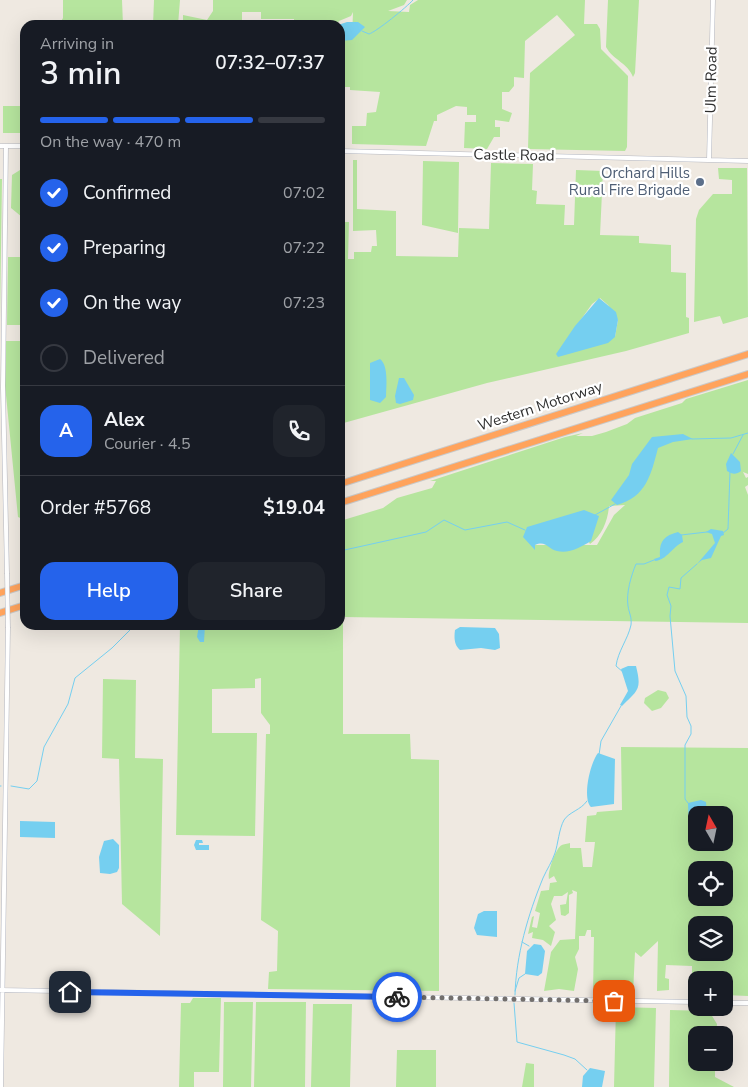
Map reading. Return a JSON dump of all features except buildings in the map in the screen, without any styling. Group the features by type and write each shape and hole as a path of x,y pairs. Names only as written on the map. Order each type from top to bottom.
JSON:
{"highway":[{"name":"Western Motorway","path":"345,482 748,354"},
{"name":"Western Motorway","path":"345,501 748,374"},
{"path":"0,593 20,587"},
{"path":"0,613 20,607"}],"street":[{"name":"Ulm Road","path":"709,160 713,0"},
{"path":"0,146 20,146"},
{"path":"1,1087 8,628 3,388 6,146"},
{"name":"Castle Road","path":"345,151 748,160"},
{"path":"0,509 5,509"},
{"path":"1,990 688,1002"},
{"path":"733,1003 748,1003"}],"green space":[{"path":"63,0 122,0 123,20 62,20"},
{"path":"154,0 180,0 178,20 153,20"},
{"path":"213,0 407,0 404,5 388,11 409,12 410,5 418,0 585,0 584,24 597,24 600,29 601,49 628,76 627,147 625,151 528,149 530,73 575,35 557,15 525,41 524,78 514,77 514,86 509,92 502,92 502,109 512,113 509,122 495,120 495,127 500,127 500,137 494,137 487,149 464,148 465,122 476,122 476,115 467,115 467,107 456,106 437,115 437,121 434,121 426,146 352,144 352,126 366,126 367,113 376,112 380,92 350,90 350,87 345,87 345,40 352,39 353,12 351,16 341,20 261,19 261,12 242,12 242,20 207,20 213,11"},
{"path":"608,0 639,0 635,73 633,77 628,68 612,55 606,47"},
{"path":"183,15 207,20 183,20"},
{"path":"3,106 20,106 20,133 3,133"},
{"path":"353,160 357,160 357,209 396,211 396,256 458,257 459,228 489,229 491,163 533,164 532,190 537,191 536,204 565,205 564,225 574,225 576,170 603,171 600,235 639,236 639,243 671,245 671,272 686,273 686,317 689,318 689,333 626,351 487,383 345,423 345,222 349,222 348,259 354,259 354,252 371,252 372,246 377,246 376,230 353,231","holes":["600,298 608,305 618,320 615,337 570,335 592,304"]},
{"path":"423,161 459,162 458,233 422,225"},
{"path":"718,168 747,168 748,317 723,324 720,316 694,322 696,219 699,210 713,194 732,194 732,180 719,179"},
{"path":"20,170 20,215 11,208 12,175"},
{"path":"0,179 2,179 0,319"},
{"path":"8,257 20,257 20,325 7,325"},
{"path":"6,341 20,341 20,518 18,517 5,385"},
{"path":"748,380 748,474 743,472 746,478 748,477 748,485 745,487 748,495 748,623 345,617 345,519 383,508 397,498 432,488 436,481 430,481 565,437 583,433 576,436 592,436 606,432 627,424 635,418 682,403 686,399","holes":["625,505 614,515 597,545 531,545 592,523 586,537 590,544 598,537 604,527 609,506"]},
{"path":"180,630 343,630 343,734 410,734 411,759 439,760 439,991 268,989 269,972 277,971 278,931 261,920 266,734 270,734 270,725 261,713 261,678 255,679 255,688 212,689 212,733 257,733 255,836 176,835"},
{"path":"103,679 136,680 135,758 163,759 160,936 122,904 119,759 102,758"},
{"path":"658,690 666,692 669,698 661,708 652,711 644,703 645,698"},
{"path":"621,747 748,748 748,996 733,995 733,971 692,971 692,966 666,965 665,978 669,979 669,990 657,991 658,941 641,957 635,952 633,994 593,993 594,937 591,937 591,930 587,930 585,936 579,936 579,949 575,957 578,969 574,991 559,989 544,991 551,952 560,940 575,939 577,892 572,890 573,893 569,895 569,913 565,916 561,915 560,905 566,904 568,892 562,896 554,896 551,904 556,920 549,926 555,932 551,946 543,940 532,938 533,932 528,934 532,917 534,916 532,927 537,928 540,913 535,911 541,891 549,890 550,883 557,882 554,876 549,879 549,871 560,847 570,843 570,848 581,848 583,867 592,867 595,842 585,842 587,816 596,815 597,812 622,810"},
{"path":"193,998 221,998 219,1072 194,1072 194,1087 179,1087 181,1003 190,1003"},
{"path":"224,1002 253,1002 251,1087 223,1087"},
{"path":"256,1002 306,1002 305,1087 254,1087"},
{"path":"313,1004 352,1004 350,1087 311,1087"},
{"path":"616,1007 656,1008 654,1087 614,1087"},
{"path":"670,1010 688,1010 688,1016 712,1016 717,1026 688,1026 688,1071 715,1071 715,1077 734,1087 669,1087"},
{"path":"397,1050 436,1050 436,1087 396,1087"},
{"path":"526,1063 534,1064 534,1087 522,1087"}],"water":[{"path":"358,22 365,27 352,40 345,41 345,23"},
{"path":"599,298 616,312 618,320 615,337 608,343 558,357 556,354 575,326"},
{"path":"380,359 386,371 386,397 380,403 370,400 370,363"},
{"path":"399,378 404,378 414,395 413,400 400,404 396,403 395,396"},
{"path":"683,434 693,439 673,442 658,448 650,476 635,497 617,505 611,500 629,475 632,464 652,437"},
{"path":"731,453 740,462 741,471 737,473 727,471 726,464"},
{"path":"584,510 599,516 591,541 579,548 561,552 547,545 539,544 535,545 535,550 523,537 527,527"},
{"path":"711,529 723,531 724,535 721,536 711,558 702,560 697,564 715,543 712,534 706,532"},
{"path":"678,532 682,535 683,542 666,556 655,561 654,559 660,557 660,547 663,540 669,535"},
{"path":"460,627 495,628 499,634 500,648 495,650 481,648 460,650 456,643 455,630"},
{"path":"198,630 205,630 204,642 200,642 197,637"},
{"path":"628,666 636,666 639,680 635,693 622,706 620,705 628,691 621,669"},
{"path":"598,753 615,759 614,804 591,807 587,796 588,780 592,764"},
{"path":"701,800 706,802 706,806 688,806 688,803"},
{"path":"20,821 55,822 55,838 20,837"},
{"path":"113,839 119,845 119,868 117,872 110,874 100,873 99,857 104,841"},
{"path":"196,840 202,840 203,843 199,843 199,845 209,845 209,850 196,850 194,845"},
{"path":"484,911 497,911 497,937 477,935 474,928 478,914"},
{"path":"534,944 541,945 545,951 542,973 538,976 525,974 527,951"},
{"path":"590,1068 605,1071 602,1087 582,1087 583,1076"}],"waterway":[{"path":"362,31 369,34 373,32 413,0"},
{"path":"692,439 731,438 748,433"},
{"path":"733,454 743,435"},
{"path":"723,533 728,529 730,472"},
{"path":"595,515 615,504"},
{"path":"345,550 426,532 444,520 465,530 507,522 525,530"},
{"path":"681,535 707,532"},
{"path":"623,672 616,666 631,625 628,608 628,590 631,579 636,564 644,564 654,560"},
{"path":"688,803 685,799 685,745 691,734 691,726 687,717 686,696 675,671 670,616 671,606 667,595 669,587 680,589 681,578 697,564"},
{"path":"11,786 29,789 37,781 44,747 68,704 75,678 112,648 130,630"},
{"path":"599,755 601,741 621,706"},
{"path":"515,995 520,950 524,935 543,878 555,853 562,824 566,817 582,807 587,801"},
{"path":"522,942 529,946"},
{"path":"515,991 519,978 525,974"},
{"path":"514,1003 517,1042 575,1059 587,1070"}],"way so far":[{"path":"397,997 614,1001"}],"place":[{"name":"Orchard Hills Rural Fire Brigade","path":"700,182"}],"route":[{"path":"70,992 397,997"}]}
